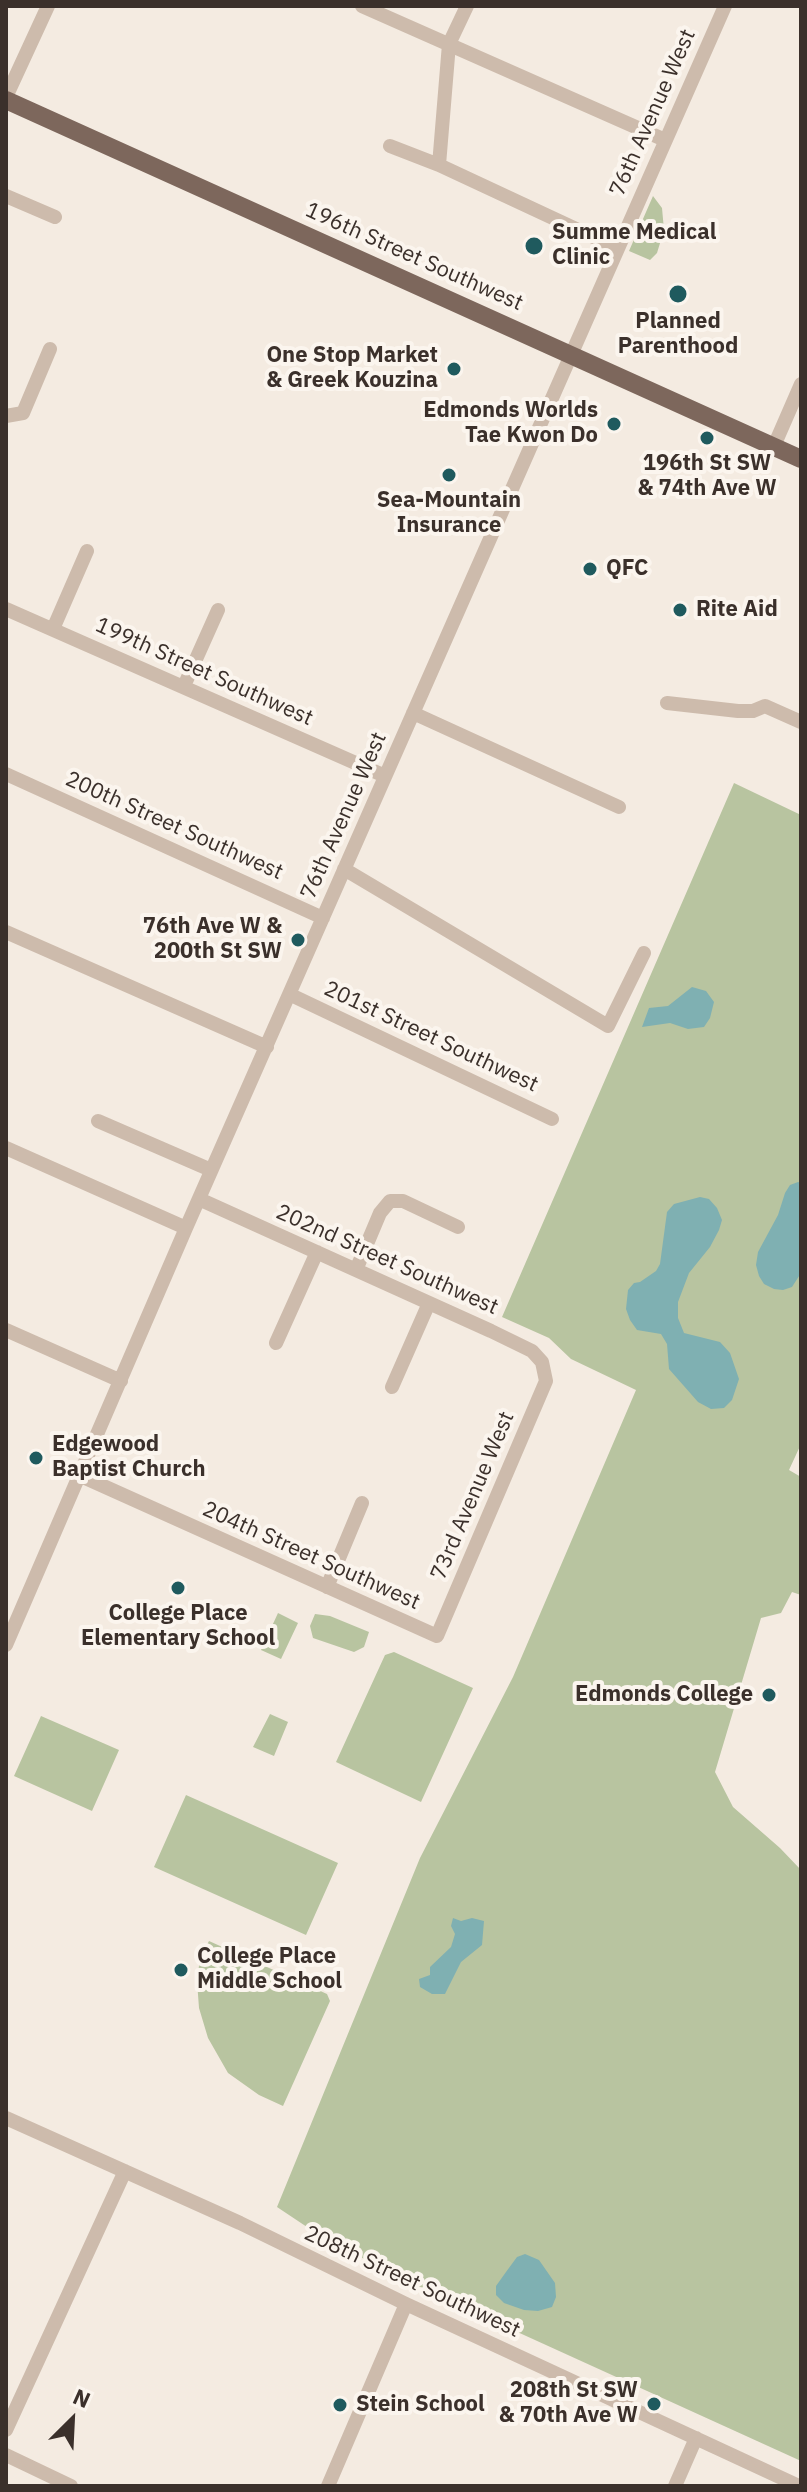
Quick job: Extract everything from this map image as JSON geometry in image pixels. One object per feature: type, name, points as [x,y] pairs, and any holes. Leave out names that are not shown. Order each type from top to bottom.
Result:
[{"type":"main road","name":"196th Street Southwest","points":[[6,98],[801,459]]},
{"type":"street","points":[[6,98],[48,6]]},
{"type":"street","points":[[362,6],[665,140]]},
{"type":"street","points":[[439,165],[449,44],[467,6]]},
{"type":"street","name":"76th Avenue West","points":[[6,1645],[211,1170],[291,995],[665,140],[718,9]]},
{"type":"street","points":[[390,146],[439,165],[617,248]]},
{"type":"street","points":[[6,196],[55,217]]},
{"type":"street","points":[[6,416],[23,413],[50,349]]},
{"type":"street","points":[[774,446],[801,384]]},
{"type":"street","points":[[53,629],[87,551]]},
{"type":"street","name":"199th Street Southwest","points":[[6,609],[385,776]]},
{"type":"street","points":[[184,686],[218,610]]},
{"type":"street","points":[[667,703],[738,711],[753,711],[765,706],[801,722]]},
{"type":"street","points":[[413,713],[619,807]]},
{"type":"street","name":"200th Street Southwest","points":[[6,774],[323,918]]},
{"type":"street","points":[[344,869],[608,1026],[644,953]]},
{"type":"street","points":[[6,932],[267,1047]]},
{"type":"street","name":"201st Street Southwest","points":[[291,995],[552,1119]]},
{"type":"street","points":[[98,1121],[211,1170]]},
{"type":"street","points":[[6,1148],[186,1228]]},
{"type":"street","name":"202nd Street Southwest","points":[[199,1199],[532,1351],[542,1362],[546,1373]]},
{"type":"street","points":[[356,1270],[380,1213],[390,1201],[403,1201],[458,1227]]},
{"type":"street","points":[[276,1343],[317,1252]]},
{"type":"street","points":[[392,1387],[429,1303]]},
{"type":"street","points":[[6,1330],[121,1381]]},
{"type":"street","name":"73rd Avenue West","points":[[437,1636],[546,1381],[546,1373]]},
{"type":"street","name":"204th Street Southwest","points":[[81,1476],[437,1636]]},
{"type":"street","points":[[327,1587],[362,1503]]},
{"type":"street","name":"208th Street Southwest","points":[[6,2118],[799,2486]]},
{"type":"street","points":[[6,2430],[125,2171]]},
{"type":"street","points":[[328,2486],[406,2304]]},
{"type":"street","points":[[675,2486],[696,2438]]},
{"type":"street","points":[[6,2455],[71,2486]]},
{"type":"green space","points":[[653,196],[662,208],[664,230],[657,253],[650,260],[629,251]]},
{"type":"green space","points":[[734,783],[801,815],[801,1444],[789,1470],[801,1477],[801,1595],[792,1592],[781,1613],[761,1618],[715,1772],[733,1807],[801,1870],[801,2461],[447,2300],[328,2241],[277,2207],[420,1858],[513,1677],[636,1390],[571,1359],[549,1338],[502,1317]]},
{"type":"green space","points":[[278,1613],[298,1623],[281,1659],[261,1650]]},
{"type":"green space","points":[[315,1614],[330,1616],[369,1632],[364,1647],[354,1652],[313,1638],[310,1626]]},
{"type":"green space","points":[[394,1652],[473,1688],[421,1802],[336,1762],[385,1655]]},
{"type":"green space","points":[[270,1714],[288,1722],[274,1756],[253,1747]]},
{"type":"green space","points":[[41,1716],[119,1750],[92,1811],[14,1776]]},
{"type":"green space","points":[[186,1795],[338,1863],[306,1935],[154,1867]]},
{"type":"green space","points":[[209,1941],[327,1994],[330,2001],[283,2106],[259,2095],[228,2073],[208,2038],[199,2008],[197,1981],[200,1958]]},
{"type":"water","points":[[692,987],[706,991],[714,1002],[704,1027],[688,1029],[670,1023],[642,1027],[649,1008],[668,1006]]},
{"type":"water","points":[[801,1183],[801,1273],[792,1287],[774,1289],[764,1284],[759,1276],[756,1265],[758,1252],[778,1215],[785,1193],[790,1185]]},
{"type":"water","points":[[700,1197],[709,1199],[722,1220],[710,1247],[689,1273],[678,1302],[678,1318],[684,1333],[720,1342],[730,1353],[739,1379],[732,1400],[724,1408],[711,1409],[698,1402],[669,1369],[667,1344],[661,1334],[637,1330],[626,1309],[628,1290],[634,1283],[656,1271],[660,1264],[667,1212],[674,1204]]},
{"type":"water","points":[[453,1918],[484,1921],[482,1945],[461,1962],[445,1994],[432,1994],[420,1987],[419,1979],[430,1975],[430,1967],[451,1947],[455,1934],[451,1926]]},
{"type":"water","points":[[525,2254],[539,2260],[555,2283],[556,2297],[552,2307],[538,2311],[524,2310],[504,2303],[496,2295],[496,2286],[517,2257]]},
{"type":"place","name":"Summe Medical Clinic","points":[[534,246]]},
{"type":"place","name":"Planned Parenthood","points":[[678,294]]},
{"type":"place","name":"One Stop Market & Greek Kouzina","points":[[454,369]]},
{"type":"place","name":"Edmonds Worlds Tae Kwon Do","points":[[614,424]]},
{"type":"place","name":"196th St SW & 74th Ave W","points":[[707,438]]},
{"type":"place","name":"Sea-Mountain Insurance","points":[[449,475]]},
{"type":"place","name":"QFC","points":[[590,569]]},
{"type":"place","name":"Rite Aid","points":[[680,610]]},
{"type":"place","name":"76th Ave W & 200th St SW","points":[[298,940]]},
{"type":"place","name":"Edgewood Baptist Church","points":[[36,1458]]},
{"type":"place","name":"College Place Elementary School","points":[[178,1588]]},
{"type":"place","name":"Edmonds College","points":[[769,1695]]},
{"type":"place","name":"College Place Middle School","points":[[181,1970]]},
{"type":"place","name":"208th St SW & 70th Ave W","points":[[654,2404]]},
{"type":"place","name":"Stein School","points":[[340,2405]]}]
